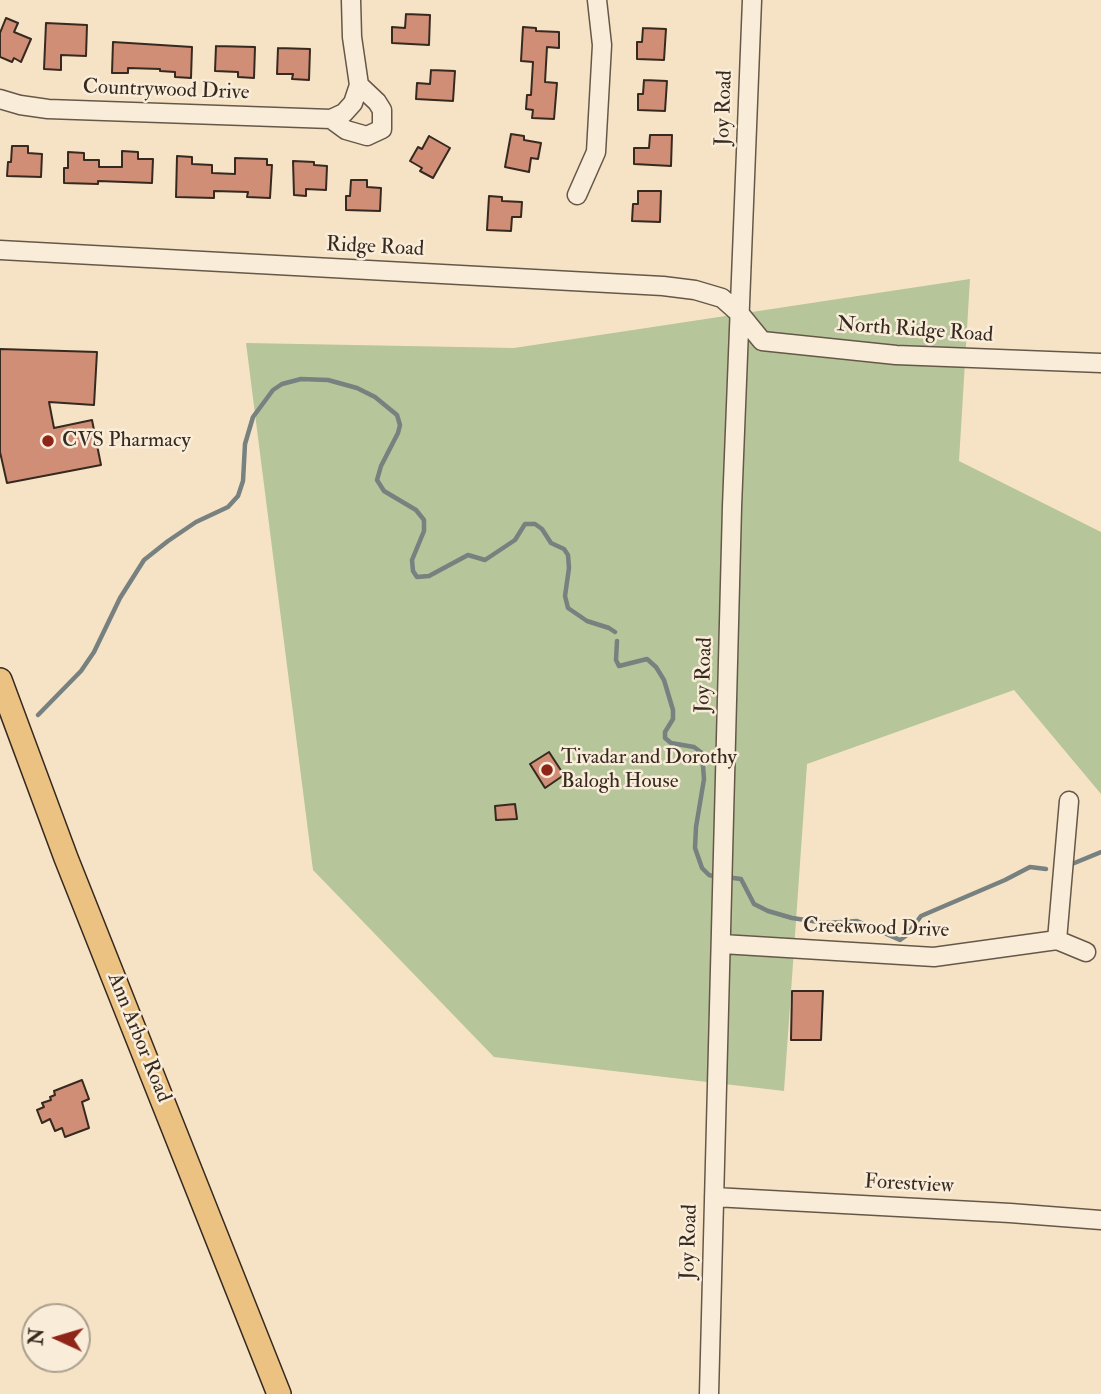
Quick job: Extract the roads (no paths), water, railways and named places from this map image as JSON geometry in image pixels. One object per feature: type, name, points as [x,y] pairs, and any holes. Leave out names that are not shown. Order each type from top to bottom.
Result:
[{"type":"main road","name":"Ann Arbor Road","points":[[0,680],[71,870],[279,1394]]},
{"type":"street","points":[[331,119],[344,113],[353,103],[359,85],[352,37],[351,0]]},
{"type":"street","name":"Joy Road","points":[[709,1394],[740,314],[752,0]]},
{"type":"street","points":[[577,195],[596,152],[601,45],[598,8]]},
{"type":"street","name":"Countrywood Drive","points":[[0,99],[48,109],[331,119],[346,130],[367,136],[382,130],[382,110],[359,85]]},
{"type":"street","name":"Ridge Road","points":[[0,250],[663,286],[695,290],[722,298],[740,314]]},
{"type":"street","name":"North Ridge Road","points":[[740,314],[762,341],[896,355],[1101,363]]},
{"type":"street","points":[[1069,802],[1057,940],[1086,952]]},
{"type":"street","name":"Creekwood Drive","points":[[722,944],[934,957],[1057,940]]},
{"type":"street","name":"Forestview","points":[[714,1197],[1101,1220]]},
{"type":"waterway","points":[[38,715],[81,671],[94,652],[120,598],[144,560],[196,522],[228,507],[238,496],[243,481],[245,444],[253,417],[273,390],[282,384],[301,379],[328,380],[357,388],[375,397],[397,415],[400,425],[398,433],[377,480],[384,491],[416,510],[424,520],[424,531],[412,560],[413,571],[417,577],[429,576],[468,555],[485,560],[515,540],[525,524],[535,524],[542,529],[551,543],[564,549],[568,555],[565,596],[568,608],[587,621],[615,632]]},
{"type":"waterway","points":[[617,641],[616,660],[619,666],[647,659],[664,680],[673,710],[673,719],[665,732],[665,738],[671,743],[694,747],[702,753],[704,779],[695,848],[702,868],[709,875],[717,877]]},
{"type":"waterway","points":[[1072,864],[1101,852]]},
{"type":"waterway","points":[[726,877],[741,879],[754,904],[768,911],[826,923],[857,921],[900,940],[921,916],[1030,867],[1046,869]]},
{"type":"place","name":"CVS Pharmacy","points":[[48,441]]},
{"type":"place","name":"Tivadar and Dorothy Balogh House","points":[[547,770]]}]
